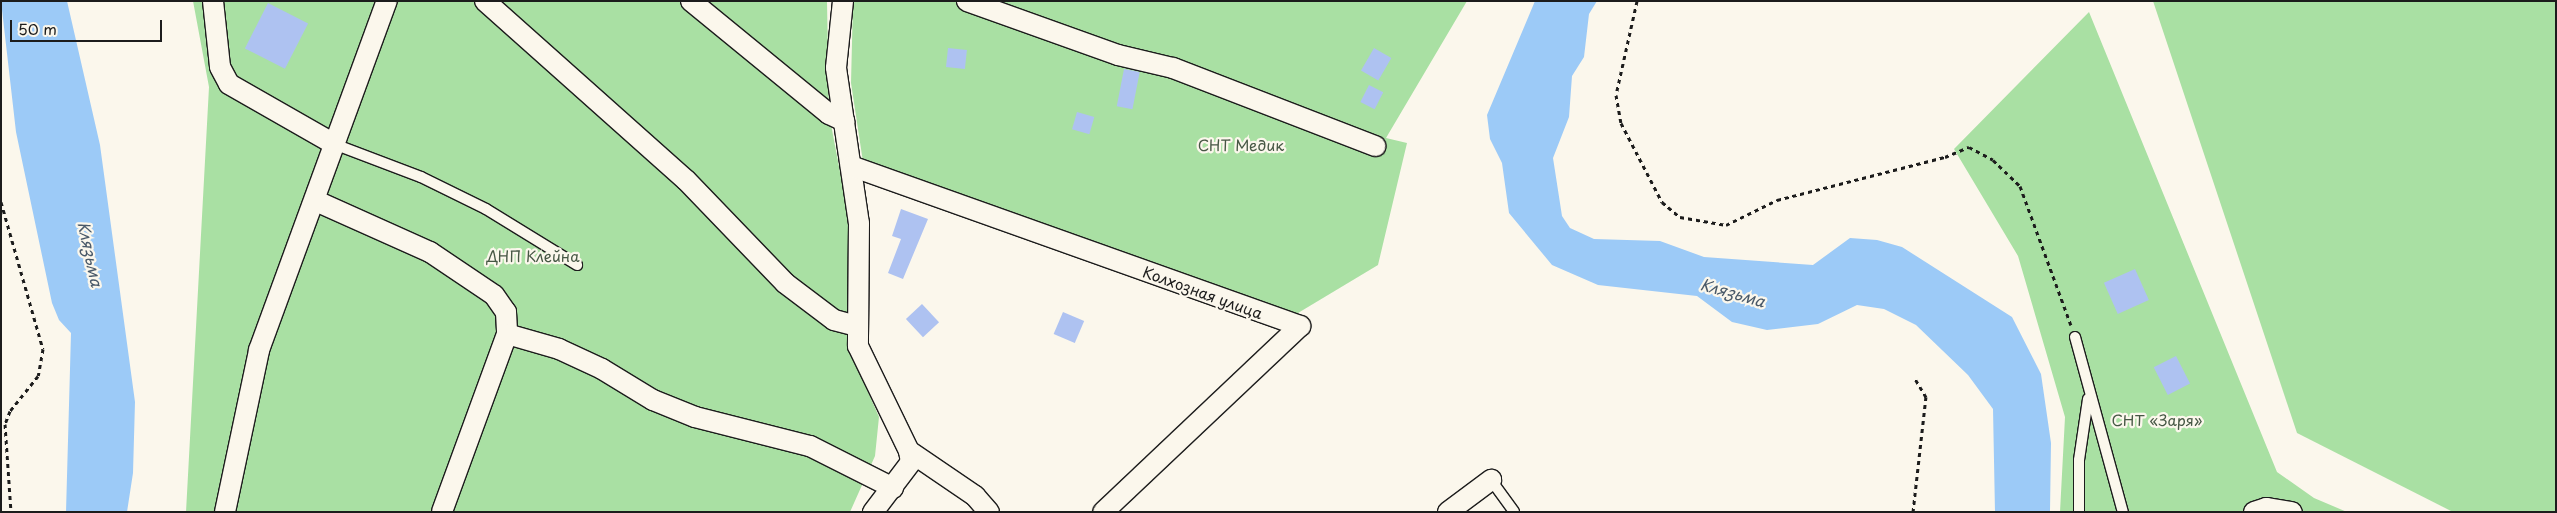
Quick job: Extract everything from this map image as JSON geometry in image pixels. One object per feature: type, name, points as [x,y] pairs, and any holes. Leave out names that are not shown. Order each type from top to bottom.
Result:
[{"type":"street","points":[[212,1],[220,67],[229,84],[334,144]]},
{"type":"street","points":[[225,512],[259,350],[281,283],[316,201],[334,144],[387,1]]},
{"type":"street","points":[[485,1],[686,180],[785,283],[834,320],[857,326]]},
{"type":"street","points":[[691,1],[822,108],[844,121]]},
{"type":"street","points":[[843,1],[836,68],[859,223],[858,346],[909,451],[911,462],[873,512]]},
{"type":"street","points":[[967,1],[1118,55],[1173,68],[1375,146]]},
{"type":"street","name":"Колхозная улица","points":[[850,166],[1300,326],[1103,512]]},
{"type":"street","points":[[316,201],[430,252],[494,295],[506,312],[507,334],[442,512]]},
{"type":"street","points":[[507,334],[560,349],[602,369],[653,400],[694,417],[810,446],[893,488]]},
{"type":"street","points":[[909,451],[975,496],[989,512]]},
{"type":"street","points":[[1448,512],[1491,480]]},
{"type":"street","points":[[2254,512],[2266,508],[2292,512]]},
{"type":"lane","points":[[334,144],[421,177],[486,209],[576,265]]},
{"type":"lane","points":[[2075,337],[2088,397],[2123,512]]},
{"type":"lane","points":[[2079,512],[2079,460],[2088,397]]},
{"type":"lane","points":[[1491,480],[1514,512]]},
{"type":"path","points":[[1637,1],[1616,95],[1621,123],[1662,202],[1680,217],[1726,225],[1778,200],[1918,165],[1969,146],[1993,160],[2020,186],[2075,337]]},
{"type":"path","points":[[1,202],[39,322],[43,349],[38,376],[10,412],[5,424],[11,512]]},
{"type":"path","points":[[1913,512],[1926,398],[1914,377]]},
{"type":"green space","name":"ДНП Клейна","points":[[193,1],[827,1],[829,114],[848,214],[848,346],[879,417],[875,456],[850,512],[186,512],[209,87]]},
{"type":"green space","name":"СНТ Медик","points":[[853,1],[1467,1],[1386,138],[1407,143],[1378,265],[1293,316],[863,162],[851,83]]},
{"type":"green space","points":[[2153,1],[2556,1],[2556,512],[2453,512],[2297,433]]},
{"type":"green space","name":"СНТ «Заря»","points":[[2089,12],[2277,472],[2314,498],[2347,512],[2060,512],[2065,417],[2018,256],[1954,149]]},
{"type":"water","name":"Клязьма","points":[[1,1],[67,1],[100,145],[135,402],[133,473],[127,512],[66,512],[71,333],[59,320],[52,303],[16,132]]},
{"type":"water","name":"Клязьма","points":[[1535,1],[1597,1],[1589,14],[1584,57],[1572,76],[1569,117],[1553,158],[1562,216],[1570,228],[1594,239],[1660,241],[1704,257],[1813,265],[1850,238],[1877,240],[1902,247],[2012,317],[2041,374],[2051,443],[2050,512],[1995,512],[1993,409],[1968,375],[1916,325],[1884,309],[1857,305],[1818,324],[1767,330],[1732,322],[1697,296],[1598,285],[1552,265],[1509,213],[1502,163],[1490,139],[1487,115]]},
{"type":"building","points":[[268,3],[308,23],[285,69],[245,48]]},
{"type":"building","points":[[948,48],[967,50],[965,69],[946,67]]},
{"type":"building","points":[[1374,48],[1391,58],[1378,81],[1361,71]]},
{"type":"building","points":[[1124,69],[1140,72],[1132,109],[1117,106]]},
{"type":"building","points":[[1369,85],[1383,92],[1375,109],[1360,102]]},
{"type":"building","points":[[1077,112],[1094,117],[1089,134],[1072,129]]},
{"type":"building","points":[[901,209],[928,219],[903,279],[888,273],[901,239],[892,236]]},
{"type":"building","points":[[2135,269],[2149,300],[2118,314],[2104,283]]},
{"type":"building","points":[[922,304],[939,322],[923,337],[906,319]]},
{"type":"building","points":[[1063,312],[1084,321],[1075,343],[1054,334]]},
{"type":"building","points":[[2176,356],[2190,384],[2168,395],[2154,367]]}]
